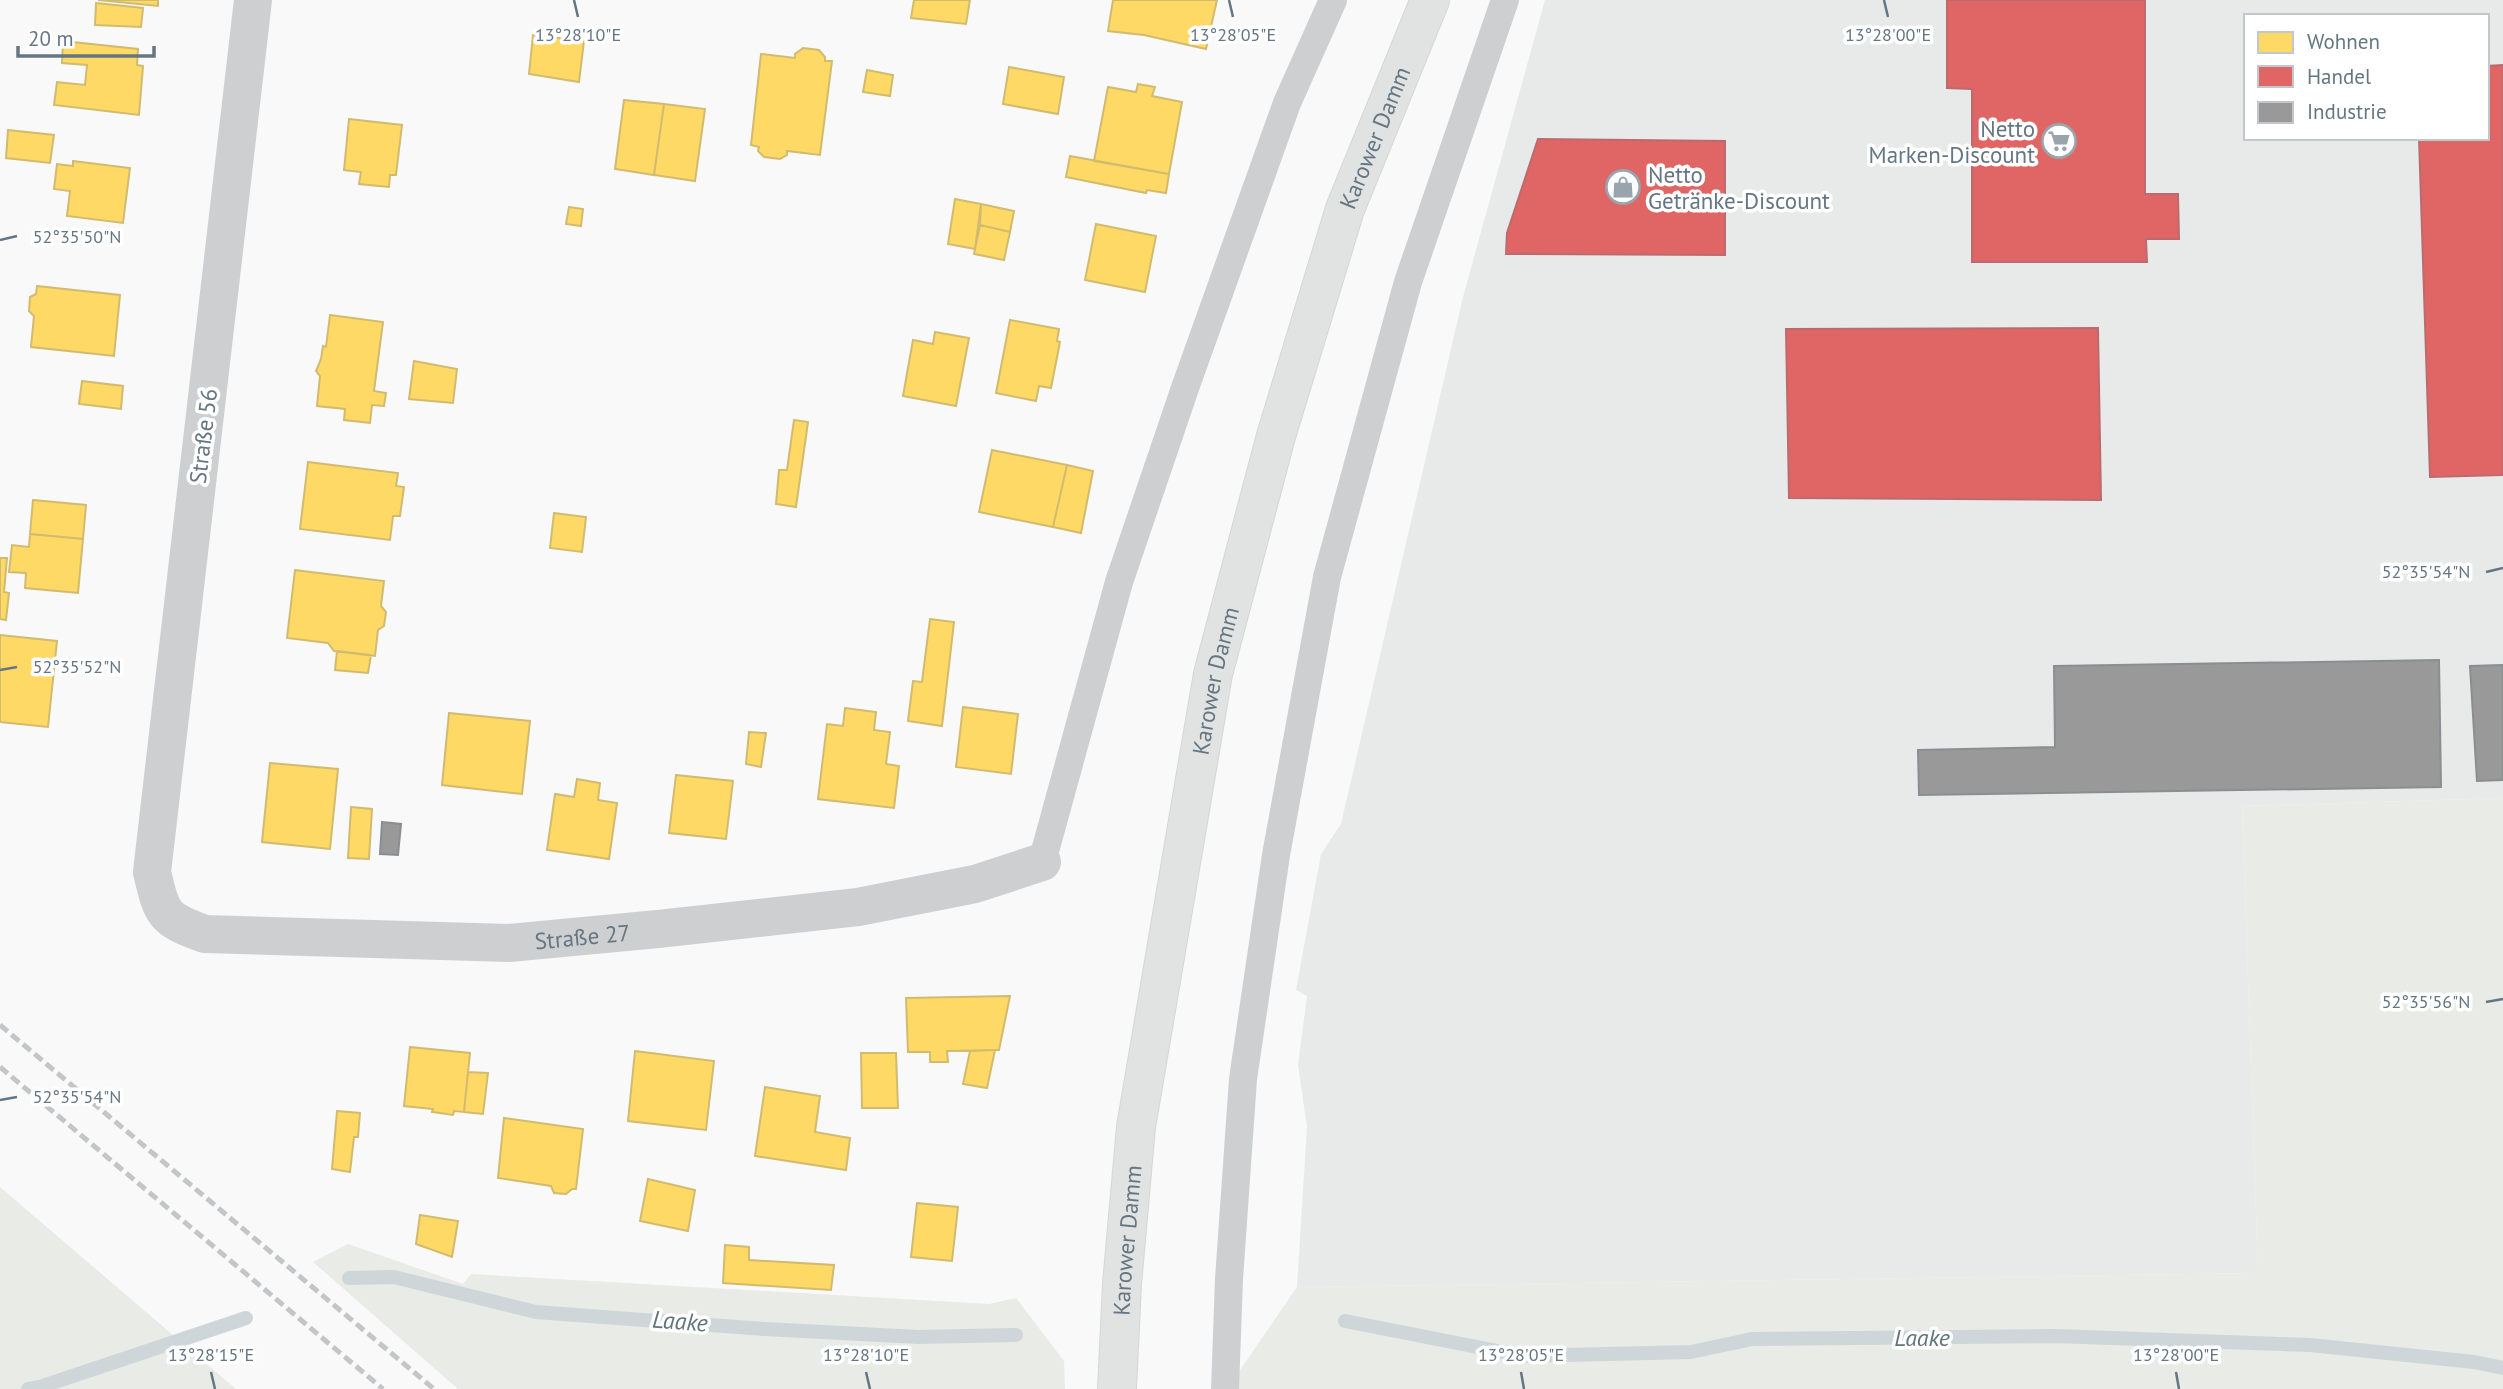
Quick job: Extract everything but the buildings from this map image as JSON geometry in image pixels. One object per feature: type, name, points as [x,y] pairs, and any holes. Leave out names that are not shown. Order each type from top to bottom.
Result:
[{"type":"main road","name":"Karower Damm","points":[[1117,1383],[1122,1284],[1136,1127],[1213,674],[1276,436],[1345,209],[1430,0]]},
{"type":"street","name":"Straße 56","points":[[152,872],[253,0]]},
{"type":"street","name":"Straße 27","points":[[152,872],[160,908],[175,924],[205,934],[509,943],[858,907],[975,884],[1042,862]]},
{"type":"lane","points":[[1042,862],[1119,582],[1287,103],[1333,0]]},
{"type":"lane","points":[[1225,1378],[1243,1079],[1276,855],[1327,577],[1408,282],[1505,0]]},
{"type":"shaded area","points":[[1545,0],[2503,0],[2503,798],[2242,806],[2258,1273],[1297,1287],[1307,1127],[1298,1065],[1307,996],[1296,990],[1321,854],[1341,824],[1463,297]]},
{"type":"shaded area","points":[[2503,798],[2503,1389],[1227,1389],[1297,1287],[2258,1273],[2242,806]]},
{"type":"shaded area","points":[[0,1187],[236,1389],[0,1389]]},
{"type":"shaded area","points":[[348,1244],[463,1284],[471,1274],[989,1304],[1016,1298],[1064,1361],[1065,1389],[458,1389],[313,1262]]},
{"type":"waterway","name":"Laake","points":[[349,1278],[394,1277],[536,1312],[918,1337],[1016,1335]]},
{"type":"waterway","name":"Laake","points":[[28,1389],[246,1318]]},
{"type":"waterway","name":"Laake","points":[[1345,1321],[1523,1356],[1691,1352],[1752,1339],[2055,1336],[2310,1345],[2474,1362],[2503,1368]]},
{"type":"railway","points":[[0,1025],[434,1389]]},
{"type":"railway","points":[[0,1067],[383,1389]]},
{"type":"place","name":"Netto Marken-Discount","points":[[2059,141]]},
{"type":"place","name":"Netto Getränke-Discount","points":[[1623,187]]}]
